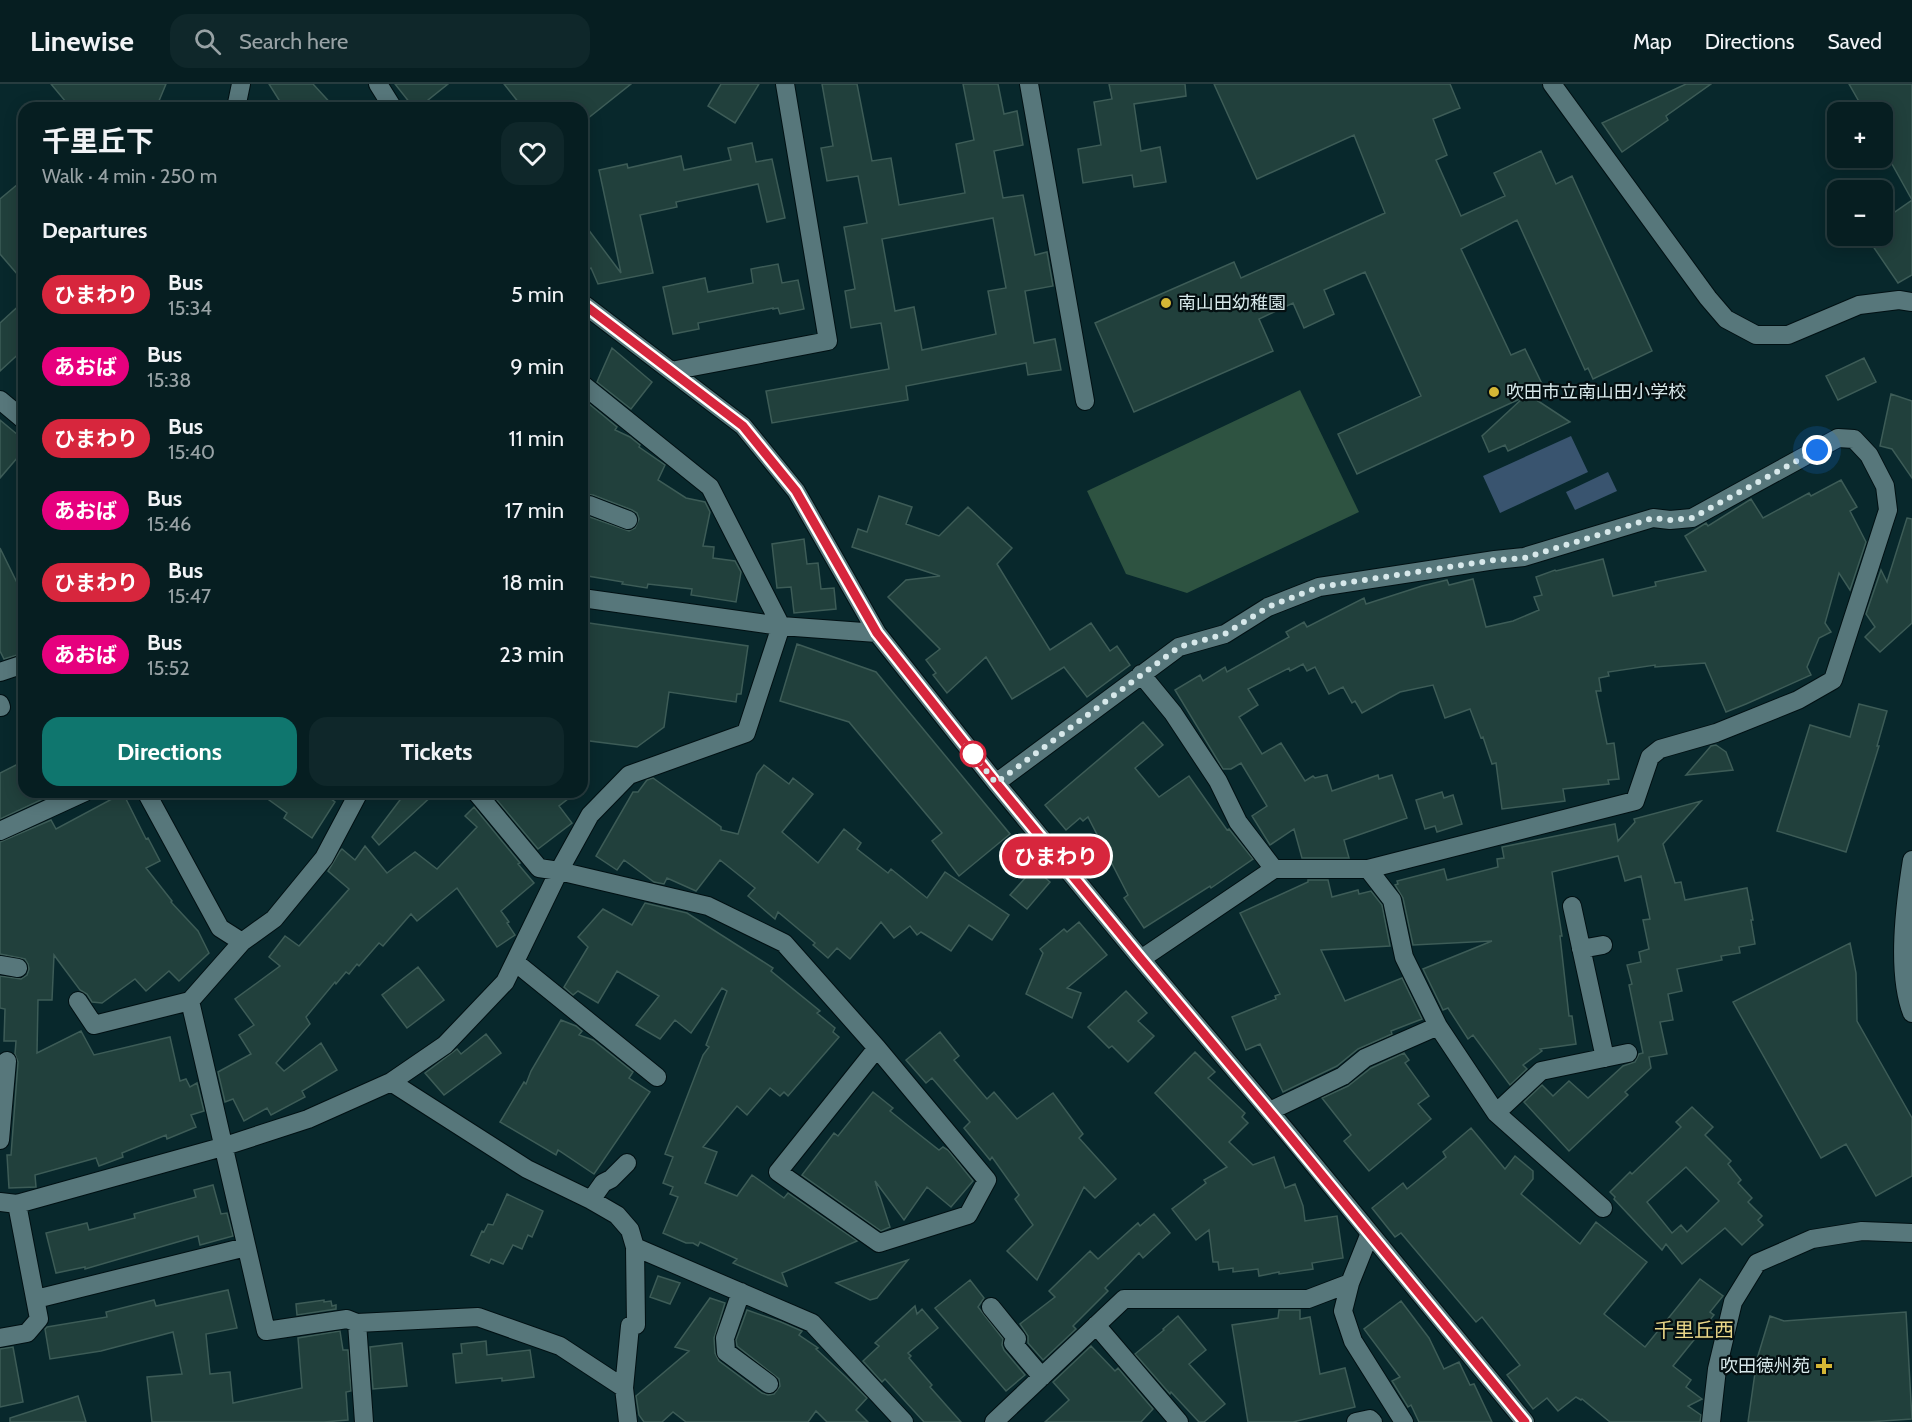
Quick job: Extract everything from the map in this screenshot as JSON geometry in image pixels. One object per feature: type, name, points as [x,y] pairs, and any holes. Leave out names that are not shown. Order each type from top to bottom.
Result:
[{"type":"street","points":[[237,102],[241,84]]},
{"type":"street","points":[[378,84],[389,102]]},
{"type":"street","points":[[671,371],[828,340],[785,84]]},
{"type":"street","points":[[1029,84],[1085,401]]},
{"type":"street","points":[[1552,84],[1708,298],[1726,319],[1756,335],[1788,335],[1859,305],[1899,300],[1912,302]]},
{"type":"street","points":[[588,308],[743,426],[796,491],[877,633],[996,783],[1270,1111],[1525,1422]]},
{"type":"street","points":[[0,1338],[27,1333],[39,1319],[36,1299],[9,1203],[222,1147],[308,1119],[391,1082],[445,1045],[505,982],[559,871],[590,815],[629,775],[746,733],[781,626],[710,487],[588,389]]},
{"type":"street","points":[[2,404],[18,416]]},
{"type":"street","points":[[996,783],[1179,647],[1225,634],[1268,607],[1319,587],[1495,560],[1524,558],[1653,518],[1670,520],[1692,518],[1838,438],[1854,439],[1869,455],[1885,486],[1888,510],[1833,680],[1798,700],[1716,733],[1660,749],[1650,756],[1635,801],[1368,870],[1274,869],[1141,959]]},
{"type":"street","points":[[588,505],[628,520]]},
{"type":"street","points":[[588,599],[781,626],[877,633]]},
{"type":"street","points":[[0,672],[18,666]]},
{"type":"street","points":[[1141,674],[1173,713],[1218,781],[1238,822],[1274,869]]},
{"type":"street","points":[[149,798],[219,928],[242,942]]},
{"type":"street","points":[[78,1001],[94,1024],[190,1001],[242,942],[274,919],[324,858],[356,798]]},
{"type":"street","points":[[481,798],[539,868],[708,906],[784,943],[877,1048],[987,1180],[968,1215],[879,1243],[778,1172],[877,1048]]},
{"type":"street","points":[[0,831],[53,799]]},
{"type":"street","points":[[1912,861],[1906,897],[1903,971],[1912,1013]]},
{"type":"street","points":[[1368,870],[1392,900],[1404,957],[1438,1026],[1496,1113],[1603,1208]]},
{"type":"street","points":[[1572,906],[1605,1058]]},
{"type":"street","points":[[1581,949],[1603,945]]},
{"type":"street","points":[[514,962],[657,1077]]},
{"type":"street","points":[[190,1001],[266,1331],[347,1319],[357,1323],[478,1317],[560,1346],[624,1388]]},
{"type":"street","points":[[1270,1111],[1343,1076],[1365,1058],[1438,1026]]},
{"type":"street","points":[[1496,1113],[1541,1071],[1628,1053]]},
{"type":"street","points":[[0,1140],[7,1061]]},
{"type":"street","points":[[391,1082],[527,1169],[617,1215],[630,1230],[635,1246],[636,1325],[630,1326],[624,1388],[628,1422]]},
{"type":"street","points":[[591,1200],[603,1183],[627,1163]]},
{"type":"street","points":[[1712,1422],[1717,1369],[1733,1302],[1757,1263],[1812,1239],[1862,1231],[1912,1233]]},
{"type":"street","points":[[1370,1233],[1350,1283],[1343,1311],[1353,1341],[1404,1422]]},
{"type":"street","points":[[635,1246],[812,1323],[904,1422]]},
{"type":"street","points":[[36,1299],[246,1247]]},
{"type":"street","points":[[994,1422],[1124,1299],[1308,1299],[1350,1283]]},
{"type":"street","points":[[741,1292],[725,1338],[726,1352],[769,1384]]},
{"type":"street","points":[[990,1307],[1017,1339],[1013,1343],[1042,1377]]},
{"type":"street","points":[[357,1323],[364,1422]]},
{"type":"street","points":[[1096,1325],[1179,1422]]},
{"type":"street","points":[[1356,1422],[1370,1419],[1373,1422]]},
{"type":"green space","points":[[1300,390],[1359,512],[1187,593],[1126,574],[1087,491]]},
{"type":"water","points":[[1571,436],[1588,472],[1500,513],[1483,476]]},
{"type":"water","points":[[1608,472],[1617,491],[1575,510],[1566,492]]},
{"type":"building","points":[[51,84],[166,84],[158,102],[66,102]]},
{"type":"building","points":[[269,84],[313,84],[330,102],[280,102]]},
{"type":"building","points":[[395,84],[448,84],[426,102],[409,102]]},
{"type":"building","points":[[504,84],[631,84],[588,118],[588,102],[518,102]]},
{"type":"building","points":[[721,84],[759,84],[735,123],[708,106]]},
{"type":"building","points":[[822,84],[857,84],[872,161],[891,158],[899,205],[965,193],[956,144],[974,140],[963,84],[998,84],[1004,114],[1017,111],[1023,145],[994,151],[1003,198],[1023,195],[1035,255],[1047,252],[1053,286],[1025,291],[1034,343],[1055,339],[1061,370],[1028,375],[1026,363],[906,386],[908,400],[772,423],[766,391],[889,369],[881,323],[851,328],[845,291],[855,289],[844,227],[867,223],[858,176],[827,181],[821,148],[833,146]],"holes":[[[993,218],[1006,288],[988,291],[996,334],[922,350],[914,307],[895,311],[882,239]]]},
{"type":"building","points":[[1109,84],[1185,84],[1186,96],[1134,104],[1141,151],[1160,147],[1166,182],[1134,187],[1132,175],[1083,183],[1078,149],[1101,145],[1094,102],[1112,99]]},
{"type":"building","points":[[1214,84],[1450,84],[1460,108],[1433,119],[1447,155],[1436,160],[1461,216],[1505,196],[1494,173],[1541,151],[1556,184],[1572,176],[1652,351],[1593,379],[1588,368],[1585,370],[1517,220],[1461,249],[1511,355],[1525,349],[1544,388],[1529,395],[1570,422],[1508,451],[1505,445],[1489,452],[1482,436],[1524,397],[1357,474],[1338,434],[1421,396],[1365,272],[1324,290],[1334,314],[1304,328],[1293,303],[1259,319],[1273,351],[1134,412],[1095,323],[1234,262],[1241,278],[1385,213],[1354,135],[1257,179]]},
{"type":"building","points":[[1686,84],[1711,84],[1666,116],[1668,120],[1622,152],[1602,123]]},
{"type":"building","points":[[1849,84],[1912,84],[1912,200],[1893,166],[1893,102],[1859,102]]},
{"type":"building","points":[[752,143],[756,162],[772,159],[785,218],[767,222],[758,184],[676,202],[677,207],[640,215],[653,273],[598,284],[591,268],[588,270],[588,229],[621,273],[599,170],[627,164],[628,168],[681,156],[684,170],[731,160],[728,148]]},
{"type":"building","points":[[18,184],[18,275],[0,254],[0,199]]},
{"type":"building","points":[[1912,200],[1912,275],[1898,283],[1873,246],[1893,246],[1893,213]]},
{"type":"building","points":[[778,264],[782,283],[798,280],[804,309],[780,314],[778,308],[773,308],[698,323],[699,329],[673,334],[663,287],[705,278],[708,292],[753,283],[751,269]]},
{"type":"building","points":[[18,306],[18,354],[0,371],[0,323]]},
{"type":"building","points":[[612,348],[652,382],[631,409],[597,382]]},
{"type":"building","points":[[1864,358],[1876,382],[1838,400],[1826,376]]},
{"type":"building","points":[[1891,394],[1912,401],[1912,478],[1892,449],[1880,446]]},
{"type":"building","points":[[588,403],[617,427],[615,430],[630,437],[640,445],[639,447],[665,465],[658,480],[686,498],[705,502],[710,512],[703,546],[714,547],[713,558],[735,561],[741,572],[736,602],[691,595],[692,589],[648,584],[647,588],[588,576],[588,516],[629,531],[635,528],[639,519],[637,513],[632,510],[588,495]]},
{"type":"building","points":[[0,420],[18,435],[18,457],[0,478]]},
{"type":"building","points":[[1841,480],[1857,507],[1850,511],[1866,542],[1850,590],[1839,573],[1825,623],[1831,632],[1819,638],[1807,667],[1811,675],[1726,712],[1705,663],[1655,667],[1655,665],[1608,672],[1609,676],[1599,678],[1601,691],[1596,691],[1607,744],[1614,743],[1619,779],[1608,780],[1609,784],[1563,789],[1565,801],[1502,809],[1496,763],[1492,764],[1470,709],[1445,718],[1433,685],[1400,692],[1362,713],[1355,701],[1352,703],[1343,687],[1329,694],[1315,667],[1307,671],[1303,664],[1290,671],[1289,668],[1248,689],[1258,705],[1239,717],[1262,754],[1281,743],[1305,781],[1313,776],[1315,778],[1327,775],[1332,791],[1378,775],[1379,779],[1392,775],[1407,818],[1344,840],[1349,858],[1302,858],[1294,829],[1270,845],[1252,816],[1267,806],[1241,763],[1231,769],[1223,769],[1175,690],[1200,675],[1203,681],[1225,667],[1227,672],[1289,637],[1286,632],[1304,622],[1307,627],[1364,598],[1366,604],[1447,580],[1449,585],[1473,579],[1486,627],[1513,621],[1539,610],[1534,597],[1542,595],[1536,577],[1555,570],[1603,559],[1613,596],[1656,586],[1655,582],[1706,571],[1685,536],[1706,523],[1708,526],[1751,499],[1763,518],[1809,493],[1811,496]]},
{"type":"building","points":[[879,496],[912,507],[906,524],[939,536],[968,507],[1012,548],[997,564],[1050,650],[1091,623],[1110,651],[1117,646],[1130,665],[1087,697],[1064,667],[1012,699],[986,657],[947,693],[933,675],[936,673],[926,660],[940,649],[888,597],[906,580],[940,576],[852,547],[858,529],[867,532]]},
{"type":"building","points":[[1907,518],[1912,519],[1912,623],[1880,652],[1865,637],[1875,627],[1866,614],[1881,570],[1887,582]]},
{"type":"building","points":[[804,539],[807,564],[818,563],[821,589],[834,588],[836,609],[794,613],[791,587],[777,588],[772,544]]},
{"type":"building","points":[[0,548],[18,585],[18,655],[4,659],[0,651]]},
{"type":"building","points":[[588,623],[748,646],[741,694],[737,694],[736,702],[669,692],[664,727],[637,747],[588,741]]},
{"type":"building","points":[[797,644],[876,672],[1010,834],[959,876],[932,841],[942,833],[849,722],[780,701]]},
{"type":"building","points":[[1859,704],[1887,711],[1877,746],[1879,746],[1846,852],[1777,831],[1810,725],[1850,737]]},
{"type":"building","points":[[1143,722],[1163,745],[1135,768],[1159,797],[1189,776],[1227,830],[1229,829],[1253,859],[1211,888],[1210,886],[1144,928],[1124,898],[1128,895],[1088,817],[1083,821],[1080,818],[1066,830],[1045,805]]},
{"type":"building","points":[[1716,745],[1726,752],[1733,770],[1686,775],[1711,746]]},
{"type":"building","points":[[18,764],[18,798],[40,798],[41,800],[0,819],[0,773]]},
{"type":"building","points":[[764,765],[789,784],[793,778],[813,794],[782,832],[818,863],[844,829],[861,843],[857,849],[888,873],[891,869],[927,898],[945,872],[1009,915],[992,940],[969,925],[951,951],[921,932],[917,935],[910,926],[894,938],[881,922],[850,959],[837,948],[828,958],[813,945],[815,943],[778,912],[775,919],[748,896],[755,888],[720,860],[696,891],[667,878],[664,884],[654,882],[624,860],[617,870],[596,856],[633,792],[638,792],[647,780],[653,778],[721,827],[721,830],[738,834],[757,774]]},
{"type":"building","points":[[1442,792],[1444,798],[1453,795],[1462,824],[1437,832],[1435,826],[1425,829],[1416,800]]},
{"type":"building","points":[[114,798],[126,798],[160,861],[146,868],[171,902],[198,931],[209,953],[179,981],[169,971],[146,991],[135,979],[102,1003],[92,1002],[87,994],[80,990],[54,955],[52,1000],[38,1000],[37,1053],[81,1031],[94,1055],[170,1037],[180,1081],[186,1079],[190,1087],[197,1083],[204,1111],[191,1115],[196,1127],[167,1139],[166,1135],[122,1153],[123,1157],[99,1166],[96,1158],[35,1175],[36,1187],[9,1188],[7,1155],[11,1155],[18,1062],[15,1054],[16,1041],[4,1041],[5,1009],[0,1008],[0,976],[21,979],[27,975],[29,969],[25,959],[0,954],[0,842],[51,820],[56,829]]},
{"type":"building","points":[[266,798],[330,798],[335,802],[312,838],[284,818],[287,813]]},
{"type":"building","points":[[401,798],[430,798],[379,845],[372,837]]},
{"type":"building","points":[[495,798],[569,798],[559,806],[572,823],[538,849]]},
{"type":"building","points":[[1701,801],[1663,844],[1675,883],[1681,882],[1685,900],[1747,888],[1755,944],[1739,947],[1740,953],[1721,956],[1722,960],[1677,969],[1682,991],[1668,994],[1673,1020],[1660,1022],[1667,1054],[1649,1057],[1651,1068],[1625,1092],[1628,1095],[1569,1151],[1524,1102],[1542,1085],[1553,1096],[1569,1081],[1588,1098],[1623,1066],[1635,1062],[1639,1054],[1643,1053],[1627,965],[1641,962],[1639,952],[1649,949],[1643,920],[1650,919],[1641,876],[1625,881],[1618,856],[1552,872],[1562,936],[1560,936],[1569,1016],[1572,1016],[1576,1044],[1540,1049],[1542,1051],[1523,1065],[1527,1069],[1510,1085],[1473,1035],[1468,1039],[1448,1008],[1443,1010],[1423,969],[1492,941],[1413,945],[1403,898],[1395,885],[1398,884],[1397,881],[1444,869],[1447,880],[1498,867],[1497,859],[1504,858],[1502,847],[1615,824],[1618,841],[1635,822],[1634,819]]},
{"type":"building","points":[[474,807],[534,883],[501,911],[515,935],[497,947],[457,888],[417,921],[411,914],[383,946],[379,943],[359,966],[357,964],[349,974],[346,972],[336,984],[335,982],[306,1017],[310,1024],[276,1063],[284,1071],[321,1043],[337,1070],[302,1091],[305,1097],[271,1115],[267,1108],[244,1121],[233,1099],[225,1102],[218,1072],[251,1054],[239,1035],[254,1025],[235,999],[280,966],[269,957],[285,936],[299,946],[349,889],[328,871],[340,851],[342,849],[355,860],[365,846],[387,873],[415,852],[437,869],[477,827],[465,816]]},
{"type":"building","points":[[1034,868],[1050,882],[1027,909],[1010,895]]},
{"type":"building","points":[[1308,880],[1328,880],[1332,897],[1358,890],[1359,894],[1371,891],[1382,905],[1390,946],[1321,950],[1345,1001],[1402,978],[1422,1019],[1391,1031],[1392,1034],[1358,1049],[1337,1066],[1283,1092],[1260,1044],[1246,1050],[1232,1017],[1276,999],[1275,996],[1280,994],[1240,913]]},
{"type":"building","points":[[645,903],[687,913],[773,968],[771,971],[820,1011],[817,1013],[835,1028],[833,1032],[839,1037],[788,1096],[784,1092],[780,1096],[770,1088],[747,1115],[737,1106],[703,1147],[717,1152],[705,1183],[737,1196],[752,1175],[784,1198],[788,1193],[857,1241],[782,1273],[787,1286],[733,1263],[737,1259],[700,1242],[698,1246],[663,1233],[678,1197],[670,1194],[673,1187],[663,1183],[673,1157],[665,1154],[703,1055],[709,1047],[706,1045],[727,991],[722,988],[691,1033],[675,1020],[660,1039],[636,1025],[659,996],[617,971],[598,1003],[578,991],[573,995],[564,987],[588,947],[578,937],[603,909],[632,925]]},
{"type":"building","points":[[1079,922],[1107,955],[1067,988],[1081,993],[1072,1018],[1026,994],[1043,953],[1040,949],[1064,929],[1067,932]]},
{"type":"building","points":[[1850,943],[1856,973],[1857,1021],[1912,1118],[1912,1176],[1876,1196],[1846,1144],[1821,1158],[1733,1002]]},
{"type":"building","points":[[418,967],[444,1000],[407,1028],[382,995]]},
{"type":"building","points":[[1126,991],[1147,1013],[1138,1021],[1154,1036],[1128,1062],[1112,1046],[1109,1048],[1088,1027]]},
{"type":"building","points":[[561,1020],[576,1026],[582,1031],[579,1035],[593,1040],[633,1072],[629,1078],[650,1092],[594,1174],[558,1150],[556,1155],[500,1122],[524,1082],[526,1084],[531,1071]]},
{"type":"building","points":[[940,1032],[959,1056],[954,1060],[987,1099],[994,1092],[1017,1119],[1053,1093],[1083,1134],[1079,1138],[1116,1179],[1095,1198],[1084,1187],[1037,1280],[1007,1251],[1033,1225],[1015,1199],[1019,1195],[992,1157],[990,1160],[964,1128],[970,1122],[932,1078],[926,1083],[906,1060]]},
{"type":"building","points":[[486,1034],[501,1053],[444,1095],[425,1073],[457,1049],[461,1054]]},
{"type":"building","points":[[1195,1052],[1215,1072],[1208,1078],[1245,1113],[1242,1117],[1248,1123],[1229,1142],[1253,1165],[1274,1157],[1285,1188],[1295,1184],[1303,1206],[1305,1221],[1337,1216],[1343,1258],[1312,1263],[1313,1269],[1259,1276],[1258,1269],[1233,1272],[1233,1268],[1219,1270],[1218,1262],[1213,1262],[1209,1230],[1196,1240],[1172,1209],[1206,1183],[1204,1180],[1227,1167],[1155,1093]]},
{"type":"building","points":[[1404,1053],[1409,1060],[1405,1063],[1429,1096],[1418,1104],[1431,1119],[1369,1171],[1344,1141],[1351,1135],[1322,1098],[1348,1086],[1371,1068]]},
{"type":"building","points":[[873,1092],[893,1108],[890,1111],[939,1150],[943,1147],[948,1150],[973,1181],[951,1207],[927,1187],[904,1220],[875,1181],[890,1227],[881,1231],[802,1175],[834,1133],[838,1136]]},
{"type":"building","points":[[1692,1107],[1713,1127],[1705,1135],[1731,1161],[1728,1164],[1741,1180],[1738,1183],[1752,1198],[1748,1202],[1762,1216],[1758,1220],[1763,1225],[1742,1245],[1725,1228],[1682,1264],[1666,1244],[1662,1250],[1610,1192],[1681,1127],[1676,1122]],"holes":[[[1686,1167],[1719,1201],[1687,1232],[1681,1225],[1672,1233],[1647,1202]]]},
{"type":"building","points":[[1471,1128],[1505,1169],[1515,1156],[1533,1171],[1533,1179],[1521,1194],[1580,1244],[1596,1222],[1647,1262],[1604,1314],[1645,1347],[1700,1279],[1723,1296],[1710,1312],[1714,1315],[1673,1366],[1691,1380],[1686,1387],[1702,1399],[1688,1406],[1701,1415],[1700,1422],[1610,1422],[1582,1399],[1576,1397],[1558,1411],[1547,1398],[1533,1409],[1507,1375],[1520,1365],[1482,1317],[1476,1322],[1401,1233],[1395,1237],[1372,1208],[1403,1183],[1407,1189],[1446,1157],[1443,1152]]},
{"type":"building","points":[[213,1185],[221,1214],[227,1213],[233,1236],[200,1245],[198,1236],[85,1269],[85,1267],[56,1273],[46,1233],[87,1223],[89,1230],[135,1218],[134,1214],[196,1197],[194,1190]]},
{"type":"building","points":[[507,1194],[543,1211],[532,1237],[528,1235],[522,1249],[513,1245],[503,1264],[491,1259],[489,1263],[471,1255],[482,1231],[484,1232],[488,1224],[493,1225]]},
{"type":"building","points":[[1154,1214],[1170,1233],[1143,1258],[1139,1253],[1105,1288],[1108,1291],[1073,1326],[1076,1329],[1043,1360],[1028,1343],[1028,1336],[1020,1324],[1055,1297],[1049,1291],[1090,1251],[1098,1259],[1138,1223],[1140,1226]]},
{"type":"building","points":[[908,1260],[877,1298],[870,1300],[836,1283]]},
{"type":"building","points":[[658,1276],[680,1283],[670,1304],[650,1297]]},
{"type":"building","points":[[970,1280],[984,1298],[978,1307],[1003,1339],[1004,1350],[1025,1375],[1006,1391],[935,1308]]},
{"type":"building","points":[[228,1290],[237,1328],[206,1334],[210,1374],[230,1372],[233,1403],[302,1388],[298,1338],[340,1331],[343,1350],[348,1350],[351,1391],[346,1392],[348,1420],[152,1422],[147,1377],[182,1374],[173,1332],[101,1351],[50,1359],[45,1329],[47,1327],[107,1317],[106,1312],[154,1300],[156,1306]]},
{"type":"building","points":[[710,1298],[725,1303],[714,1338],[715,1353],[719,1361],[762,1393],[774,1394],[780,1386],[779,1379],[737,1346],[736,1340],[747,1310],[781,1322],[802,1331],[799,1335],[818,1348],[816,1349],[867,1398],[856,1410],[868,1422],[827,1422],[816,1411],[808,1422],[686,1422],[673,1412],[662,1422],[644,1422],[639,1415],[636,1396],[689,1351],[675,1347]]},
{"type":"building","points":[[324,1300],[324,1302],[331,1301],[332,1306],[336,1305],[336,1309],[297,1315],[296,1304]]},
{"type":"building","points":[[1401,1301],[1429,1338],[1444,1369],[1459,1362],[1470,1385],[1474,1384],[1492,1422],[1419,1422],[1411,1405],[1408,1407],[1392,1381],[1400,1377],[1364,1329]]},
{"type":"building","points":[[915,1306],[917,1314],[922,1309],[938,1328],[908,1353],[911,1356],[909,1358],[932,1385],[930,1387],[961,1422],[924,1422],[885,1379],[882,1382],[863,1361],[879,1346],[875,1343]]},
{"type":"building","points":[[1279,1310],[1300,1310],[1300,1319],[1310,1317],[1320,1374],[1345,1368],[1355,1407],[1293,1422],[1248,1422],[1232,1325],[1278,1318]]},
{"type":"building","points":[[1906,1312],[1912,1419],[1868,1422],[1748,1422],[1757,1359],[1770,1316],[1784,1321]]},
{"type":"building","points":[[1178,1316],[1206,1350],[1189,1364],[1225,1404],[1204,1422],[1199,1422],[1171,1392],[1170,1394],[1135,1354]]},
{"type":"building","points":[[486,1341],[487,1355],[530,1350],[534,1377],[456,1383],[453,1354],[462,1353],[461,1344]]},
{"type":"building","points":[[402,1343],[407,1386],[373,1389],[370,1347]]},
{"type":"building","points":[[1091,1346],[1115,1371],[1118,1368],[1153,1409],[1141,1422],[1045,1422],[1069,1400],[1053,1382]]},
{"type":"building","points":[[13,1347],[23,1402],[0,1407],[0,1349]]},
{"type":"building","points":[[78,1396],[86,1422],[10,1422],[10,1418]]},
{"type":"bus line","name":"ひまわり","points":[[588,308],[743,426],[796,491],[877,633],[996,783],[1525,1422]]},
{"type":"place","name":"南山田幼稚園","points":[[1166,303]]},
{"type":"place","name":"吹田市立南山田小学校","points":[[1494,392]]},
{"type":"place","name":"吹田徳州苑","points":[[1824,1366]]},
{"type":"district","name":"千里丘西","points":[[1694,1330]]},
{"type":"route","points":[[973,754],[966,746],[996,783],[1179,647],[1225,634],[1268,607],[1319,587],[1495,560],[1524,558],[1653,518],[1670,520],[1692,518],[1817,450]]}]
